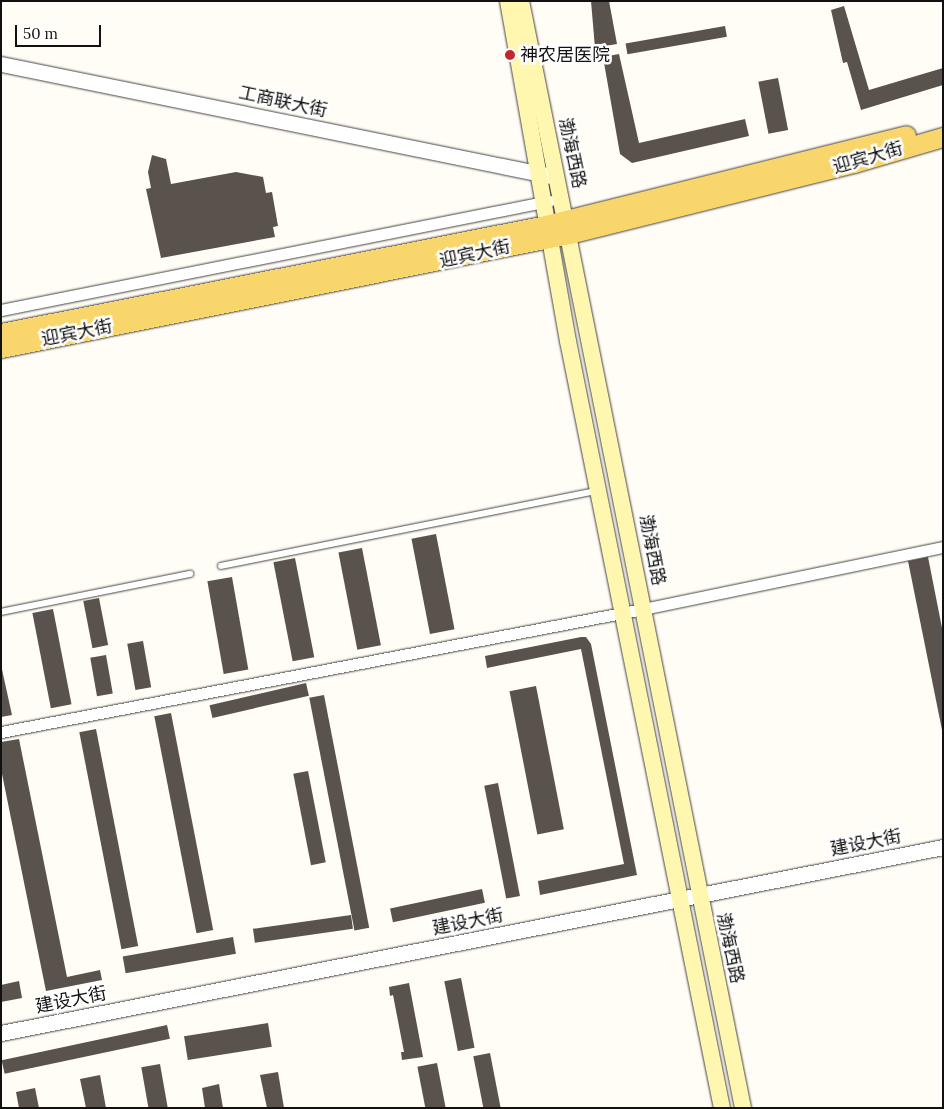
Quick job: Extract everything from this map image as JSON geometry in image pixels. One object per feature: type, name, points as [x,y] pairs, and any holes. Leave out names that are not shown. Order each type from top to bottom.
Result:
[{"type":"main road","name":"渤海西路","points":[[508,1],[539,174],[547,232],[722,1108]]},
{"type":"main road","name":"渤海西路","points":[[521,1],[556,177],[568,227],[699,895],[743,1108]]},
{"type":"main road","name":"迎宾大街","points":[[568,227],[943,126]]},
{"type":"main road","name":"迎宾大街","points":[[1,348],[547,232],[854,163],[943,137]]},
{"type":"main road","name":"迎宾大街","points":[[1,333],[547,232]]},
{"type":"street","name":"工商联大街","points":[[1,64],[556,177]]},
{"type":"street","points":[[1,310],[561,198]]},
{"type":"street","points":[[1,732],[644,609],[943,547]]},
{"type":"street","name":"建设大街","points":[[1,1033],[943,847]]},
{"type":"lane","points":[[221,566],[599,491]]},
{"type":"lane","points":[[1,612],[190,574]]},
{"type":"building","points":[[591,1],[609,1],[617,44],[595,48]]},
{"type":"building","points":[[844,6],[869,90],[943,68],[943,85],[861,110],[847,62],[843,63],[831,10]]},
{"type":"building","points":[[725,26],[727,37],[627,54],[626,44]]},
{"type":"building","points":[[619,54],[639,143],[745,119],[749,136],[632,163],[620,154],[603,57]]},
{"type":"building","points":[[778,78],[788,130],[768,134],[758,82]]},
{"type":"building","points":[[152,155],[166,159],[171,184],[236,172],[263,177],[266,193],[272,192],[278,226],[273,227],[275,237],[161,258],[146,189],[151,188],[148,172]]},
{"type":"building","points":[[436,534],[455,629],[430,634],[411,539]]},
{"type":"building","points":[[362,548],[381,645],[357,650],[338,553]]},
{"type":"building","points":[[928,557],[943,633],[942,730],[908,561]]},
{"type":"building","points":[[295,558],[314,657],[293,661],[273,562]]},
{"type":"building","points":[[232,577],[248,670],[224,674],[207,581]]},
{"type":"building","points":[[99,598],[108,645],[92,648],[83,601]]},
{"type":"building","points":[[53,609],[72,704],[51,708],[32,613]]},
{"type":"building","points":[[586,637],[591,644],[637,875],[540,895],[538,881],[624,864],[581,649],[487,668],[485,656]]},
{"type":"building","points":[[143,641],[151,687],[135,690],[127,644]]},
{"type":"building","points":[[106,655],[113,693],[97,696],[90,658]]},
{"type":"building","points":[[1,665],[12,715],[1,717]]},
{"type":"building","points":[[306,683],[309,696],[212,718],[210,705]]},
{"type":"building","points":[[536,686],[564,829],[537,834],[509,691]]},
{"type":"building","points":[[324,695],[369,928],[354,931],[309,698]]},
{"type":"building","points":[[171,713],[213,930],[196,933],[154,716]]},
{"type":"building","points":[[96,729],[138,946],[121,949],[79,732]]},
{"type":"building","points":[[19,739],[67,977],[100,970],[102,980],[46,991],[1,769],[1,742]]},
{"type":"building","points":[[308,771],[326,862],[311,865],[293,774]]},
{"type":"building","points":[[498,783],[520,896],[506,899],[484,786]]},
{"type":"building","points":[[482,889],[485,903],[393,922],[390,909]]},
{"type":"building","points":[[351,915],[353,929],[255,943],[253,929]]},
{"type":"building","points":[[233,937],[236,954],[126,973],[123,956]]},
{"type":"building","points":[[461,978],[475,1048],[458,1051],[444,981]]},
{"type":"building","points":[[19,981],[22,998],[1,1002],[1,985]]},
{"type":"building","points":[[409,983],[423,1057],[402,1060],[401,1052],[404,1052],[393,995],[390,996],[389,987]]},
{"type":"building","points":[[268,1023],[272,1047],[188,1060],[184,1036]]},
{"type":"building","points":[[167,1025],[170,1039],[5,1074],[2,1060]]},
{"type":"building","points":[[490,1053],[501,1108],[483,1108],[473,1056]]},
{"type":"building","points":[[437,1063],[446,1108],[425,1108],[417,1067]]},
{"type":"building","points":[[160,1064],[168,1108],[148,1108],[141,1067]]},
{"type":"building","points":[[278,1072],[284,1108],[267,1108],[260,1075]]},
{"type":"building","points":[[100,1075],[106,1108],[86,1108],[80,1079]]},
{"type":"building","points":[[219,1084],[223,1108],[205,1108],[202,1088]]},
{"type":"building","points":[[35,1088],[39,1108],[19,1108],[16,1092]]},
{"type":"place","name":"神农居医院","points":[[510,55]]}]
